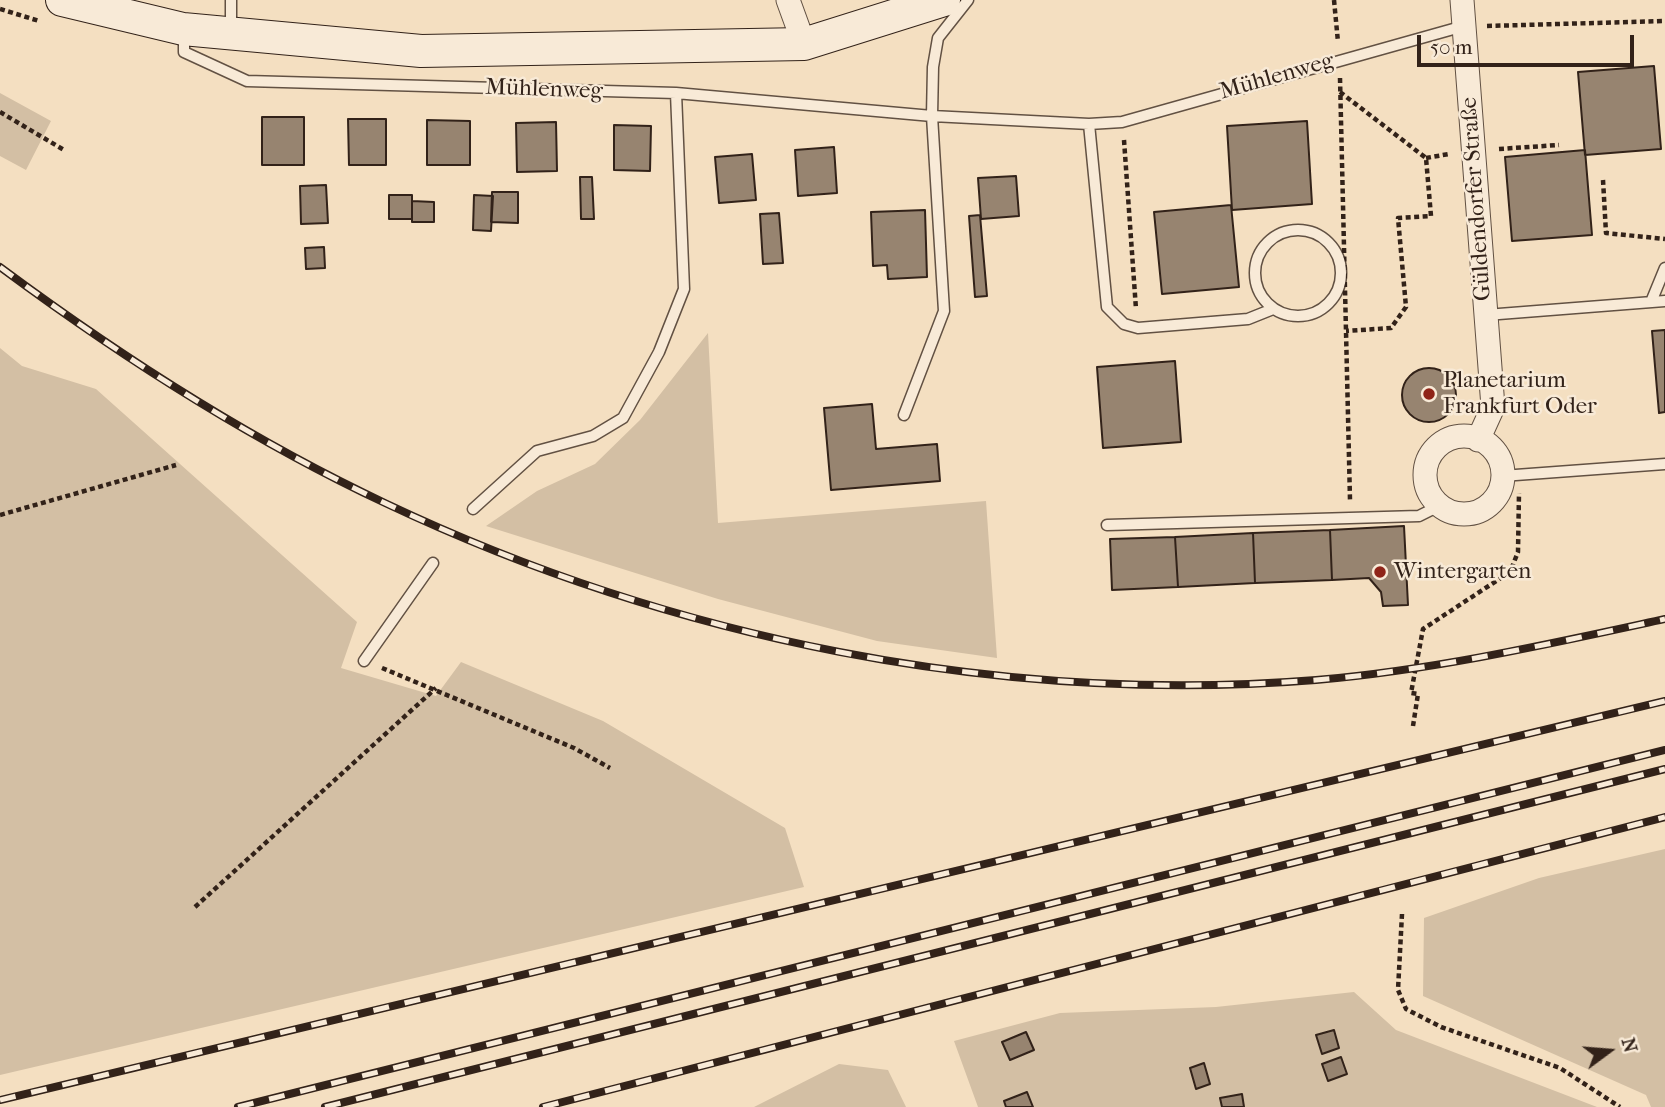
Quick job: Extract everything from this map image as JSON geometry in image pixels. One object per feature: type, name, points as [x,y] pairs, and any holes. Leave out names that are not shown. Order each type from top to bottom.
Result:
[{"type":"street","name":"Mühlenweg","points":[[62,0],[183,29],[421,51],[804,44],[944,0]]},
{"type":"street","points":[[788,0],[804,44]]},
{"type":"street","name":"Güldendorfer Straße","points":[[1462,0],[1493,407],[1478,440]]},
{"type":"street","points":[[1455,438],[1478,440],[1495,453],[1511,476],[1497,495],[1477,512],[1464,514],[1439,506],[1431,497],[1425,473],[1434,450],[1455,438]]},
{"type":"lane","points":[[231,0],[231,34]]},
{"type":"lane","points":[[904,415],[944,311],[932,116],[933,67],[938,38],[968,0]]},
{"type":"lane","name":"Mühlenweg","points":[[183,29],[184,52],[247,81],[676,93],[932,116],[1089,124],[1122,122],[1464,26]]},
{"type":"lane","points":[[473,509],[537,452],[593,436],[623,418],[659,352],[684,289],[676,93]]},
{"type":"lane","points":[[1089,124],[1107,307],[1124,324],[1138,328],[1248,319],[1273,309],[1288,316],[1306,316],[1322,310],[1334,298],[1341,282],[1341,265],[1335,249],[1323,237],[1307,230],[1290,230],[1274,236],[1262,248],[1255,264],[1255,281],[1261,297],[1273,309]]},
{"type":"lane","points":[[1651,302],[1665,268]]},
{"type":"lane","name":"Güldendorfer Straße","points":[[1486,315],[1665,301]]},
{"type":"lane","points":[[1511,476],[1665,464]]},
{"type":"lane","points":[[1107,525],[1419,516],[1439,506]]},
{"type":"lane","points":[[364,661],[433,563]]},
{"type":"path","points":[[1334,0],[1340,59],[1350,518]]},
{"type":"path","points":[[1464,26],[1665,21]]},
{"type":"path","points":[[1340,92],[1426,158],[1431,216],[1398,218],[1406,307],[1391,328],[1346,331]]},
{"type":"path","points":[[0,112],[64,150]]},
{"type":"path","points":[[1122,122],[1138,328]]},
{"type":"path","points":[[1473,151],[1559,145]]},
{"type":"path","points":[[1603,180],[1606,233],[1665,239]]},
{"type":"path","points":[[0,514],[176,465]]},
{"type":"path","points":[[1413,726],[1418,694],[1411,693],[1411,684],[1416,676],[1423,629],[1510,572],[1518,552],[1511,476]]},
{"type":"path","points":[[364,661],[436,688],[574,748],[610,768]]},
{"type":"path","points":[[195,907],[436,688]]},
{"type":"path","points":[[1402,914],[1398,990],[1406,1009],[1441,1027],[1560,1068],[1620,1107]]},
{"type":"shaded area","points":[[0,93],[51,121],[26,170],[0,156]]},
{"type":"shaded area","points":[[708,333],[718,523],[986,501],[997,658],[877,641],[718,599],[486,526],[537,491],[595,464],[640,420]]},
{"type":"shaded area","points":[[0,348],[22,366],[96,389],[357,622],[341,668],[436,696],[461,662],[603,721],[785,828],[804,887],[0,1075]]},
{"type":"shaded area","points":[[1665,849],[1665,1107],[1651,1107],[1646,1095],[1423,996],[1424,918],[1539,878]]},
{"type":"shaded area","points":[[1354,992],[1396,1030],[1597,1107],[978,1107],[954,1041],[1060,1013],[1216,1007]]},
{"type":"shaded area","points":[[839,1064],[888,1070],[906,1107],[754,1107]]},
{"type":"building","points":[[1654,66],[1661,149],[1585,155],[1578,72]]},
{"type":"building","points":[[262,117],[304,117],[304,165],[262,165]]},
{"type":"building","points":[[348,119],[386,119],[386,165],[349,165]]},
{"type":"building","points":[[427,120],[470,121],[470,165],[427,165]]},
{"type":"building","points":[[1307,121],[1312,204],[1232,210],[1227,126]]},
{"type":"building","points":[[556,122],[557,171],[517,172],[516,123]]},
{"type":"building","points":[[614,125],[651,126],[650,171],[614,170]]},
{"type":"building","points":[[834,147],[837,193],[798,196],[795,150]]},
{"type":"building","points":[[1585,150],[1592,235],[1512,241],[1505,157]]},
{"type":"building","points":[[752,154],[756,200],[719,203],[715,157]]},
{"type":"building","points":[[1016,176],[1019,216],[981,219],[978,178]]},
{"type":"building","points":[[580,177],[592,177],[594,219],[581,219]]},
{"type":"building","points":[[326,185],[328,223],[301,224],[300,186]]},
{"type":"building","points":[[492,192],[518,192],[518,223],[491,222]]},
{"type":"building","points":[[389,195],[412,195],[412,219],[389,219]]},
{"type":"building","points":[[474,195],[493,196],[491,231],[473,230]]},
{"type":"building","points":[[412,201],[434,202],[434,222],[412,222]]},
{"type":"building","points":[[1231,205],[1239,287],[1162,294],[1154,212]]},
{"type":"building","points":[[925,210],[927,277],[888,279],[887,265],[873,266],[871,212]]},
{"type":"building","points":[[779,213],[783,263],[763,264],[760,214]]},
{"type":"building","points":[[980,215],[987,296],[975,297],[969,216]]},
{"type":"building","points":[[324,247],[325,268],[306,269],[305,248]]},
{"type":"building","points":[[1665,330],[1665,412],[1659,413],[1652,331]]},
{"type":"building","points":[[1175,361],[1181,442],[1103,448],[1097,367]]},
{"type":"building","name":"Planetarium Frankfurt Oder","points":[[1429,368],[1448,376],[1456,395],[1448,414],[1429,422],[1410,414],[1402,395],[1410,376]]},
{"type":"building","points":[[872,404],[876,449],[937,444],[940,481],[831,490],[824,408]]},
{"type":"building","points":[[1404,526],[1408,605],[1383,606],[1381,592],[1369,578],[1332,580],[1330,530]]},
{"type":"building","points":[[1330,530],[1332,580],[1255,583],[1253,533]]},
{"type":"building","points":[[1253,533],[1255,583],[1178,587],[1175,537]]},
{"type":"building","points":[[1175,537],[1178,587],[1112,590],[1110,539]]},
{"type":"building","points":[[1334,1030],[1339,1048],[1322,1054],[1316,1035]]},
{"type":"building","points":[[1026,1032],[1034,1050],[1010,1060],[1002,1042]]},
{"type":"building","points":[[1341,1057],[1347,1074],[1328,1081],[1322,1064]]},
{"type":"building","points":[[1204,1063],[1210,1084],[1196,1089],[1190,1068]]},
{"type":"building","points":[[1027,1092],[1033,1107],[1006,1107],[1004,1101]]},
{"type":"building","points":[[1242,1094],[1244,1107],[1222,1107],[1220,1098]]},
{"type":"railway","points":[[0,267],[186,394],[284,452],[385,503],[494,551],[607,592],[722,625],[839,652],[958,671],[1077,682],[1197,685],[1316,680],[1404,670],[1665,619]]},
{"type":"railway","points":[[0,1100],[1665,701]]},
{"type":"railway","points":[[238,1107],[1665,750]]},
{"type":"railway","points":[[325,1107],[1665,769]]},
{"type":"railway","points":[[543,1107],[1665,817]]},
{"type":"place","name":"Planetarium Frankfurt Oder","points":[[1429,394]]},
{"type":"place","name":"Wintergarten","points":[[1380,572]]}]
